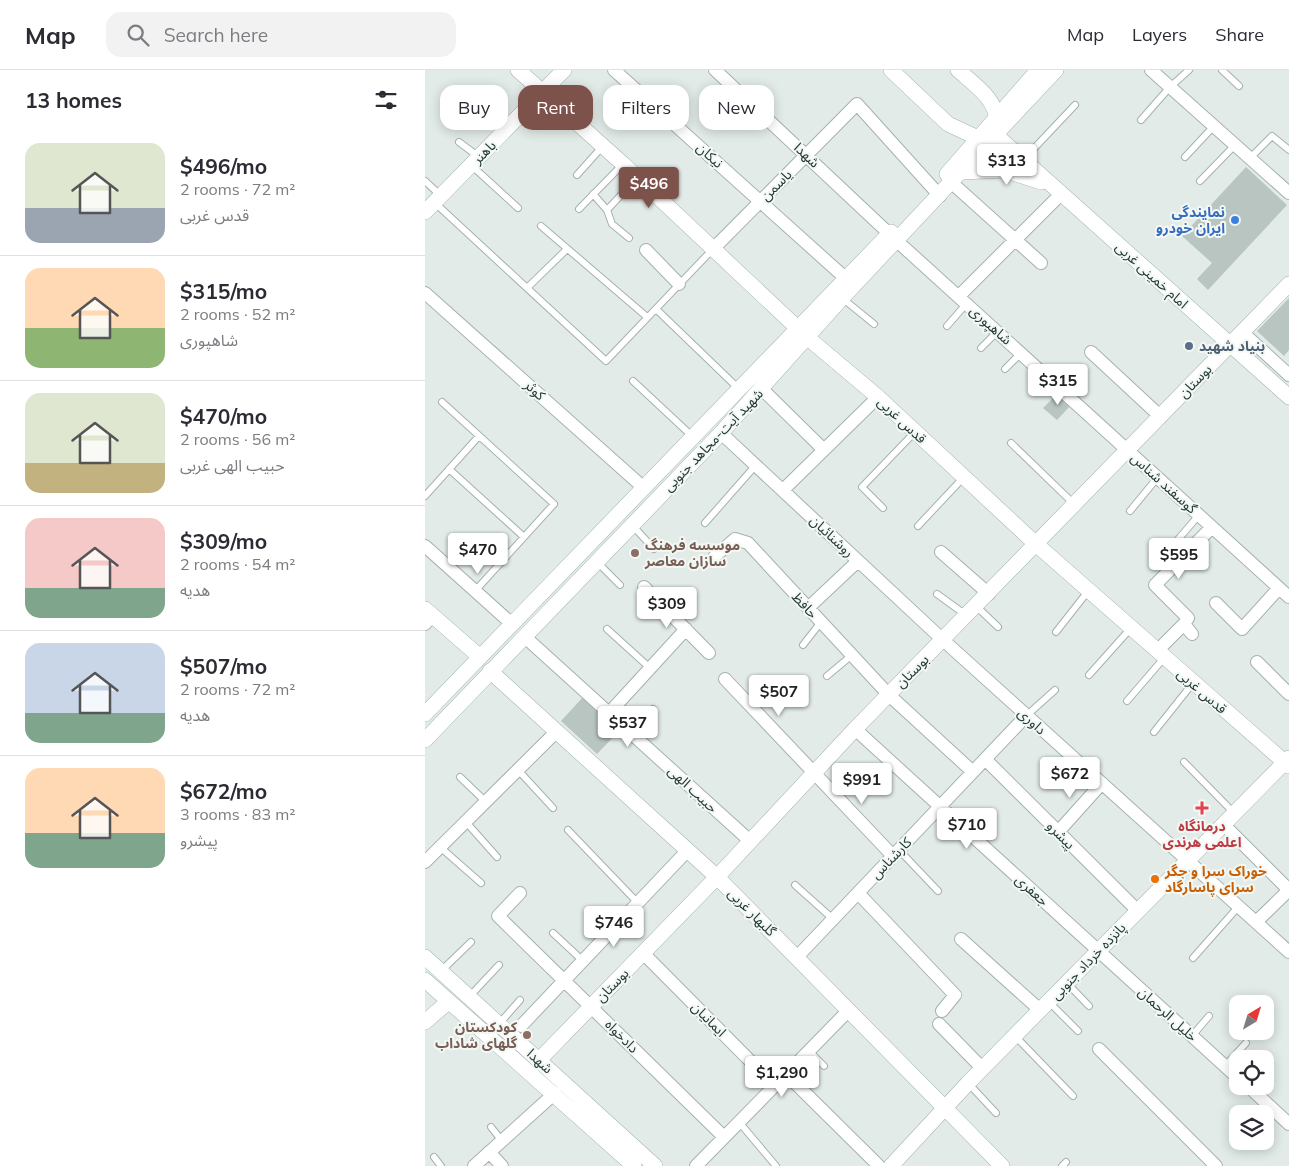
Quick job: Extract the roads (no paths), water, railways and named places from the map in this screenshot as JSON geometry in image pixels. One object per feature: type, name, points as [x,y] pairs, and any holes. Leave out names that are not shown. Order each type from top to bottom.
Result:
[{"type":"street","name":"قدس غربی","points":[[518,70],[536,85]]},
{"type":"street","name":"باهنر","points":[[549,85],[564,70]]},
{"type":"street","name":"نیکان","points":[[614,70],[850,282]]},
{"type":"street","name":"شهدا","points":[[715,70],[894,237]]},
{"type":"street","points":[[891,70],[947,124],[958,138],[957,173],[1015,240],[1041,263]]},
{"type":"street","points":[[947,124],[961,132],[978,138],[997,136],[998,115],[980,90],[958,70]]},
{"type":"street","name":"شهید آیت-مجاهد جنوبی","points":[[425,740],[721,433],[762,389],[803,333],[850,282],[937,192],[997,136],[1056,70]]},
{"type":"street","points":[[1151,70],[1289,193]]},
{"type":"street","points":[[980,90],[999,96],[1010,94],[1034,74]]},
{"type":"street","name":"شهید آیت-مجاهد جنوبی","points":[[957,173],[978,138],[1034,74]]},
{"type":"street","name":"یاسمن","points":[[714,248],[857,104],[937,192]]},
{"type":"street","name":"باهنر","points":[[433,203],[518,117]]},
{"type":"street","name":"قدس غربی","points":[[586,130],[803,333],[878,397],[1037,544],[1193,683],[1288,762]]},
{"type":"street","name":"امام خمینی غربی","points":[[997,136],[1289,397]]},
{"type":"street","points":[[957,173],[1004,170],[1024,175],[1057,191],[963,300]]},
{"type":"street","name":"شاهپوری","points":[[894,237],[1128,450]]},
{"type":"street","points":[[646,250],[679,284]]},
{"type":"street","name":"شهید آیت-مجاهد جنوبی","points":[[428,707],[480,657],[739,389],[842,298],[850,282]]},
{"type":"street","name":"بوستان","points":[[539,1060],[717,877],[749,840],[855,729],[989,594],[1289,284]]},
{"type":"street","name":"کوثر","points":[[425,293],[644,488]]},
{"type":"street","points":[[1242,332],[1289,375]]},
{"type":"street","points":[[1091,352],[1161,417]]},
{"type":"street","points":[[762,389],[824,450]]},
{"type":"street","points":[[783,490],[878,397]]},
{"type":"street","name":"روشنائیان","points":[[721,433],[943,640]]},
{"type":"street","name":"گوسفند شناس","points":[[1128,450],[1284,593]]},
{"type":"street","points":[[1160,654],[1188,629],[1188,618],[1155,585],[1212,527]]},
{"type":"street","name":"حافظ","points":[[715,556],[735,539],[748,543],[889,695],[973,772]]},
{"type":"street","points":[[425,546],[512,624]]},
{"type":"street","points":[[941,552],[989,594]]},
{"type":"street","points":[[807,608],[859,561]]},
{"type":"street","points":[[644,587],[709,653]]},
{"type":"street","points":[[1216,603],[1242,628],[1284,593]]},
{"type":"street","points":[[427,616],[480,657]]},
{"type":"street","points":[[610,712],[687,629]]},
{"type":"street","name":"حبیب الهی","points":[[525,637],[610,712],[749,840]]},
{"type":"street","name":"داوری","points":[[943,640],[1025,716],[1189,860],[1289,952]]},
{"type":"street","points":[[1257,662],[1289,694]]},
{"type":"street","name":"گلبهار غربی","points":[[490,671],[717,877],[849,1010],[998,1165]]},
{"type":"street","points":[[725,678],[813,773],[896,853]]},
{"type":"street","name":"کارشناس","points":[[797,957],[1025,716]]},
{"type":"street","name":"جعفری","points":[[855,729],[1098,950]]},
{"type":"street","points":[[425,862],[557,732]]},
{"type":"street","name":"پیشرو","points":[[985,759],[1138,911]]},
{"type":"street","name":"پانزده خرداد جنوبی","points":[[891,1166],[944,1108],[1098,950],[1288,762]]},
{"type":"street","points":[[1058,832],[1102,783]]},
{"type":"street","points":[[1224,825],[1289,890],[1256,922]]},
{"type":"street","points":[[521,1026],[687,850]]},
{"type":"street","name":"دادخواه","points":[[521,893],[499,916],[564,982],[592,1006],[724,1137]]},
{"type":"street","points":[[858,893],[955,995],[943,1011]]},
{"type":"street","points":[[961,938],[1044,1006]]},
{"type":"street","name":"خلیل الرحمان","points":[[1098,950],[1229,1070]]},
{"type":"street","name":"ایمانیان","points":[[643,953],[775,1086]]},
{"type":"street","name":"شهدا","points":[[425,957],[655,1166]]},
{"type":"street","name":"شهدا","points":[[425,980],[448,1002],[555,1093],[634,1166]]},
{"type":"street","points":[[425,1022],[448,1002],[465,993]]},
{"type":"street","points":[[696,1166],[849,1010]]},
{"type":"street","points":[[939,1024],[983,1068]]},
{"type":"street","points":[[1099,1049],[1216,1166]]},
{"type":"street","points":[[786,1074],[879,1166]]},
{"type":"street","points":[[474,1166],[555,1093]]},
{"type":"street","points":[[1258,1095],[1289,1124]]},
{"type":"street","points":[[489,1152],[502,1166]]},
{"type":"lane","points":[[1141,120],[1170,87],[1189,70]]},
{"type":"lane","points":[[1222,70],[1239,86]]},
{"type":"lane","points":[[1019,156],[1075,105]]},
{"type":"lane","points":[[1185,157],[1214,126]]},
{"type":"lane","points":[[1250,158],[1272,136],[1289,150]]},
{"type":"lane","points":[[459,142],[518,208]]},
{"type":"lane","points":[[1200,181],[1235,145]]},
{"type":"lane","points":[[577,175],[603,146]]},
{"type":"lane","points":[[579,208],[623,164]]},
{"type":"lane","points":[[607,210],[637,177]]},
{"type":"lane","points":[[425,181],[433,203],[606,361],[714,248]]},
{"type":"lane","points":[[593,194],[607,210],[612,224],[629,238]]},
{"type":"lane","points":[[541,226],[647,318]]},
{"type":"lane","points":[[527,288],[567,249]]},
{"type":"lane","points":[[842,298],[874,324]]},
{"type":"lane","points":[[947,326],[963,300]]},
{"type":"lane","points":[[656,309],[739,389]]},
{"type":"lane","points":[[981,348],[998,331]]},
{"type":"lane","points":[[1005,368],[1021,352]]},
{"type":"lane","points":[[633,381],[693,437]]},
{"type":"lane","points":[[442,402],[554,504],[475,591]]},
{"type":"lane","points":[[883,508],[862,487],[915,432]]},
{"type":"lane","points":[[425,496],[479,436]]},
{"type":"lane","points":[[1011,443],[1075,505]]},
{"type":"lane","points":[[705,523],[756,465]]},
{"type":"lane","points":[[449,469],[524,537]]},
{"type":"lane","points":[[918,526],[964,477]]},
{"type":"lane","points":[[1130,510],[1158,477]]},
{"type":"lane","points":[[1169,550],[1199,515]]},
{"type":"lane","points":[[632,525],[654,549]]},
{"type":"lane","points":[[597,562],[620,585]]},
{"type":"lane","points":[[1056,632],[1089,590]]},
{"type":"lane","points":[[937,594],[972,611],[998,627]]},
{"type":"lane","points":[[803,645],[821,622]]},
{"type":"lane","points":[[607,628],[650,668]]},
{"type":"lane","points":[[1089,674],[1131,628]]},
{"type":"lane","points":[[1127,702],[1160,654]]},
{"type":"lane","points":[[827,676],[852,655]]},
{"type":"lane","points":[[1154,732],[1193,683]]},
{"type":"lane","points":[[1025,716],[1055,690]]},
{"type":"lane","points":[[630,731],[653,709]]},
{"type":"lane","points":[[1184,762],[1235,814]]},
{"type":"lane","points":[[518,770],[553,808]]},
{"type":"lane","points":[[460,777],[486,802]]},
{"type":"lane","points":[[466,822],[497,857]]},
{"type":"lane","points":[[568,830],[637,903]]},
{"type":"lane","points":[[440,847],[481,883]]},
{"type":"lane","points":[[896,853],[938,892]]},
{"type":"lane","points":[[795,885],[833,919]]},
{"type":"lane","points":[[1193,958],[1239,906]]},
{"type":"lane","points":[[553,933],[583,961]]},
{"type":"lane","points":[[441,971],[471,942]]},
{"type":"lane","points":[[465,993],[499,965]]},
{"type":"lane","points":[[1067,983],[1089,1006]]},
{"type":"lane","points":[[499,1024],[520,1000]]},
{"type":"lane","points":[[1044,1006],[1079,1031]]},
{"type":"lane","points":[[1192,1036],[1209,1016]]},
{"type":"lane","points":[[1015,1036],[1073,1096]]},
{"type":"lane","points":[[1225,1066],[1246,1043]]},
{"type":"lane","points":[[809,1051],[824,1066]]},
{"type":"lane","points":[[968,1083],[996,1113]]},
{"type":"lane","points":[[739,1122],[776,1166]]},
{"type":"lane","points":[[491,1127],[502,1142]]},
{"type":"lane","points":[[434,1157],[441,1166]]},
{"type":"place","name":"نمایندگی ایران خودرو","points":[[1235,220]]},
{"type":"place","name":"بنیاد شهید","points":[[1189,346]]},
{"type":"place","name":"موسسه فرهنگ سازان معاصر","points":[[635,553]]},
{"type":"place","name":"درمانگاه اعلمی هرندی","points":[[1202,808]]},
{"type":"place","name":"خوراک سرا و جگر سرای پاسارگاد","points":[[1155,879]]},
{"type":"place","name":"کودکستان گلهای شاداب","points":[[527,1035]]}]
